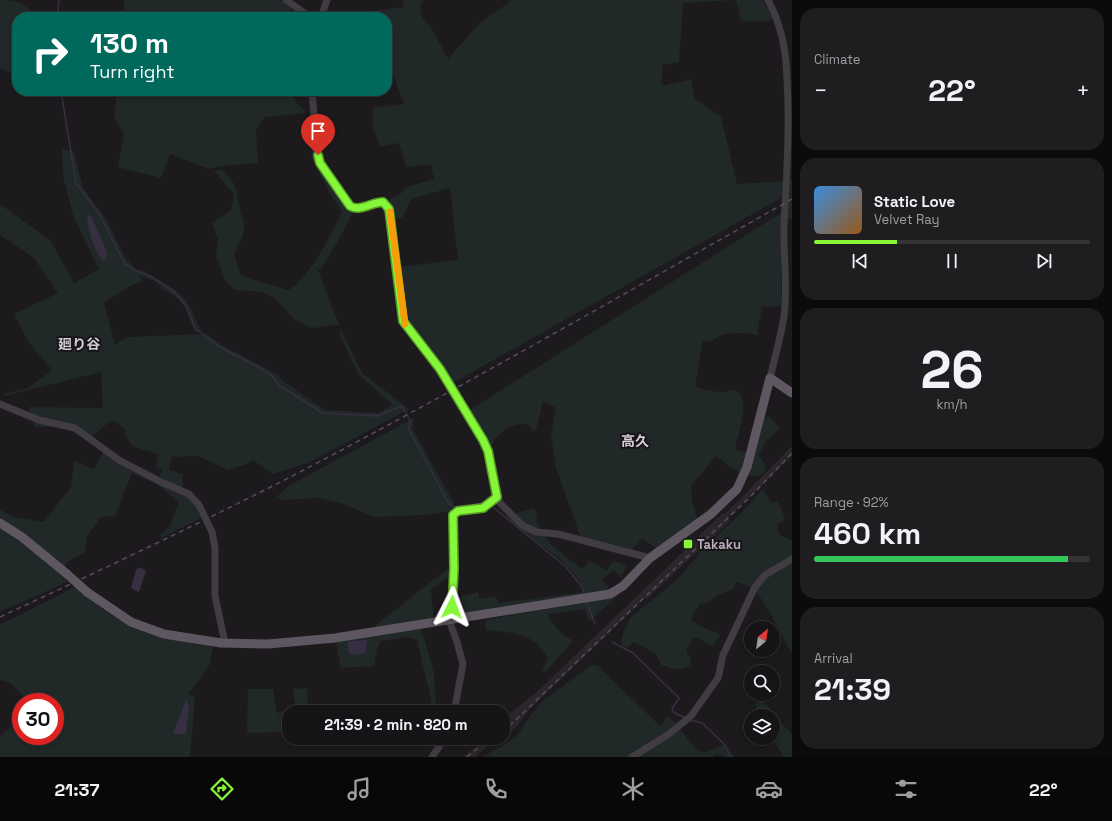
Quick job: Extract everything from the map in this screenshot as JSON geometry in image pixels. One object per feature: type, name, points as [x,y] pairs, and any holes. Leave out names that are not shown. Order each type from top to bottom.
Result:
[{"type":"main road","points":[[0,523],[22,537],[87,592],[120,616],[147,629],[187,639],[225,643],[295,643],[610,594],[623,586],[650,558],[712,514],[732,494],[742,481],[770,378],[792,393]]},
{"type":"street","points":[[286,0],[303,12]]},
{"type":"street","points":[[323,12],[327,0]]},
{"type":"street","points":[[768,0],[777,20],[786,54],[788,153],[784,231],[785,303],[782,328],[770,378]]},
{"type":"street","points":[[786,54],[792,49]]},
{"type":"street","points":[[312,96],[315,144],[320,163],[350,206],[359,208],[383,202],[389,209],[403,321],[440,369],[483,440],[488,451],[497,497],[503,506],[517,520],[536,532],[558,534],[650,558]]},
{"type":"street","points":[[0,404],[39,420],[75,428],[119,460],[161,482],[189,494],[199,505],[212,532],[215,548],[215,596],[225,643]]},
{"type":"street","points":[[455,705],[463,664],[450,620],[454,569],[453,515],[458,511],[483,508],[497,497]]},
{"type":"street","points":[[632,757],[688,719],[718,678],[723,655],[754,587],[765,575],[792,559]]},
{"type":"street","points":[[432,757],[440,745]]},
{"type":"shaded area","points":[[0,0],[20,3],[25,5],[32,12],[12,12],[12,71],[8,72],[0,68]]},
{"type":"shaded area","points":[[124,0],[280,0],[291,7],[290,12],[125,12]]},
{"type":"shaded area","points":[[401,0],[424,0],[420,5],[422,17],[431,27],[448,59],[479,24],[512,0],[734,0],[683,3],[679,62],[662,65],[662,86],[691,79],[695,99],[721,117],[737,184],[784,181],[792,179],[792,219],[787,219],[784,183],[781,198],[453,383],[404,316],[398,267],[458,260],[450,188],[411,199],[403,217],[393,220],[390,199],[403,192],[404,188],[434,179],[431,165],[406,167],[399,143],[380,147],[373,127],[373,108],[404,104],[392,72],[392,12],[364,12],[404,7]]},
{"type":"shaded area","points":[[736,0],[763,0],[773,19],[766,22],[741,21]]},
{"type":"shaded area","points":[[116,96],[291,96],[306,113],[265,117],[256,130],[258,163],[221,166],[209,169],[170,154],[161,178],[118,167],[124,133],[114,118]]},
{"type":"shaded area","points":[[307,119],[312,121],[315,155],[348,207],[353,212],[337,243],[320,270],[315,267],[318,270],[339,325],[312,328],[295,320],[274,298],[262,292],[235,290],[226,282],[216,256],[218,239],[212,223],[231,210],[234,194],[214,171],[222,169],[235,185],[241,215],[244,222],[243,235],[234,253],[241,274],[288,290],[304,276],[319,255],[342,212],[328,190],[312,159]]},
{"type":"shaded area","points":[[62,149],[74,152],[83,188],[106,219],[126,259],[137,270],[143,271],[176,291],[190,307],[203,332],[195,332],[186,308],[176,297],[164,290],[155,281],[141,276],[139,273],[142,281],[128,287],[104,303],[115,345],[127,337],[206,334],[222,345],[278,375],[283,381],[325,410],[378,413],[393,405],[358,374],[339,333],[342,331],[362,373],[409,409],[308,463],[273,474],[253,460],[244,465],[228,470],[198,456],[172,457],[169,470],[182,474],[183,488],[196,505],[201,518],[161,538],[161,534],[169,527],[179,503],[160,486],[132,473],[115,516],[101,517],[87,537],[85,552],[69,561],[59,574],[67,582],[0,612],[0,510],[15,517],[44,522],[71,487],[74,461],[94,469],[105,449],[134,467],[141,467],[160,477],[162,469],[156,467],[158,454],[132,446],[126,436],[125,429],[112,420],[87,440],[64,427],[34,427],[29,407],[103,408],[101,372],[5,396],[4,394],[28,388],[52,370],[29,343],[14,314],[58,293],[33,257],[0,235],[0,204],[51,241],[74,283],[99,269],[74,218],[63,176]]},
{"type":"shaded area","points":[[781,213],[781,306],[762,307],[757,335],[733,333],[721,335],[711,342],[703,340],[695,387],[716,392],[732,390],[739,392],[742,398],[743,415],[735,449],[737,450],[751,454],[761,418],[769,416],[780,428],[767,440],[760,451],[759,456],[767,467],[763,474],[750,476],[743,474],[716,456],[691,486],[692,501],[698,521],[658,549],[642,539],[630,551],[581,538],[556,468],[551,435],[556,408],[543,401],[536,431],[532,430],[527,424],[509,427],[496,438],[490,449],[468,411]]},
{"type":"shaded area","points":[[88,215],[92,218],[106,250],[107,254],[105,261],[101,258],[92,241]]},
{"type":"shaded area","points":[[414,418],[412,428],[454,503],[451,511],[426,515],[374,517],[344,504],[319,498],[281,500],[276,497],[290,485]]},
{"type":"shaded area","points":[[792,446],[792,456],[728,518],[730,521],[647,599],[645,598],[529,710],[510,734],[510,713],[540,689],[685,550],[681,545],[691,537],[694,540],[723,513],[725,514]]},
{"type":"shaded area","points":[[763,489],[772,503],[778,501],[785,519],[778,524],[777,530],[782,536],[792,541],[792,653],[780,632],[780,621],[774,621],[763,601],[751,588],[737,582],[733,589],[699,605],[691,619],[700,626],[720,634],[713,647],[696,637],[692,639],[686,651],[690,658],[691,664],[688,667],[677,669],[661,665],[656,654],[634,642],[627,648],[622,646],[623,635],[631,617],[678,579],[702,550],[743,511]]},
{"type":"shaded area","points":[[533,508],[536,511],[537,522],[551,545],[582,569],[589,561],[607,570],[613,561],[622,563],[626,567],[621,578],[614,570],[602,580],[611,590],[455,615],[456,597],[478,592],[480,599],[495,596],[499,603],[585,592],[581,583],[568,567],[527,535],[506,516]]},
{"type":"shaded area","points":[[139,567],[146,571],[139,592],[131,588],[136,570]]},
{"type":"shaded area","points":[[450,567],[450,576],[431,589],[434,619],[373,627]]},
{"type":"shaded area","points":[[75,587],[105,611],[129,625],[190,643],[213,647],[209,666],[188,694],[195,698],[190,757],[0,757],[0,736],[12,726],[12,745],[64,745],[64,693],[20,693],[12,684],[0,680],[0,625]]},
{"type":"shaded area","points":[[617,594],[618,596],[589,621],[585,609],[549,614],[548,617],[561,633],[573,641],[546,672],[542,671],[548,658],[536,643],[522,635],[486,630],[486,620],[603,599]]},
{"type":"shaded area","points":[[421,628],[434,673],[436,705],[431,705],[431,699],[417,640],[408,637],[381,641],[377,649],[374,666],[341,668],[336,643],[355,637]],"holes":[[[367,640],[367,650],[347,648],[347,643],[350,641]]]},
{"type":"shaded area","points":[[367,640],[366,653],[355,655],[349,653],[347,643],[350,641]]},
{"type":"shaded area","points":[[591,665],[598,666],[660,726],[668,716],[698,750],[704,753],[726,744],[734,757],[723,757],[722,755],[715,754],[712,757],[483,757],[503,745],[510,745],[510,741],[516,737],[533,712],[544,700]]},
{"type":"shaded area","points":[[307,688],[308,705],[295,705],[293,689]]},
{"type":"shaded area","points":[[248,689],[273,689],[277,713],[282,713],[282,732],[247,733]]},
{"type":"shaded area","points":[[186,700],[189,705],[186,734],[175,734],[173,733]]},
{"type":"shaded area","points":[[757,701],[765,701],[770,709],[756,709]]},
{"type":"shaded area","points":[[780,721],[792,734],[792,757],[784,757],[776,745],[780,745]]},
{"type":"shaded area","points":[[479,745],[489,745],[475,757],[463,757]]},
{"type":"waterway","points":[[58,12],[59,0]]},
{"type":"waterway","points":[[62,96],[76,183],[100,215],[125,264],[150,276],[176,293],[186,306],[195,328],[218,346],[262,369],[272,376],[280,386],[323,413],[377,416],[402,406],[410,420],[409,430],[449,504],[454,507],[484,503]]},
{"type":"waterway","points":[[493,507],[566,567],[582,587],[584,594]]},
{"type":"waterway","points":[[587,603],[595,624]]},
{"type":"waterway","points":[[612,642],[633,653],[679,698],[672,709],[673,712],[685,718]]},
{"type":"waterway","points":[[690,720],[702,723],[723,743],[731,757]]},
{"type":"railway","points":[[0,617],[188,528],[300,472],[486,372],[792,199]]},
{"type":"railway","points":[[510,725],[751,496],[792,453]]},
{"type":"railway","points":[[467,757],[482,745]]},
{"type":"slow traffic","points":[[390,212],[402,316],[405,324]]},
{"type":"place","name":"Takaku","points":[[688,544]]},
{"type":"district","name":"廻り谷","points":[[79,344]]},
{"type":"district","name":"高久","points":[[635,441]]},
{"type":"route","points":[[318,155],[320,163],[350,206],[359,208],[379,202],[387,204],[392,223],[403,321],[440,369],[483,440],[488,451],[497,497],[487,507],[476,510],[458,511],[453,515],[454,569],[452,607]]}]
